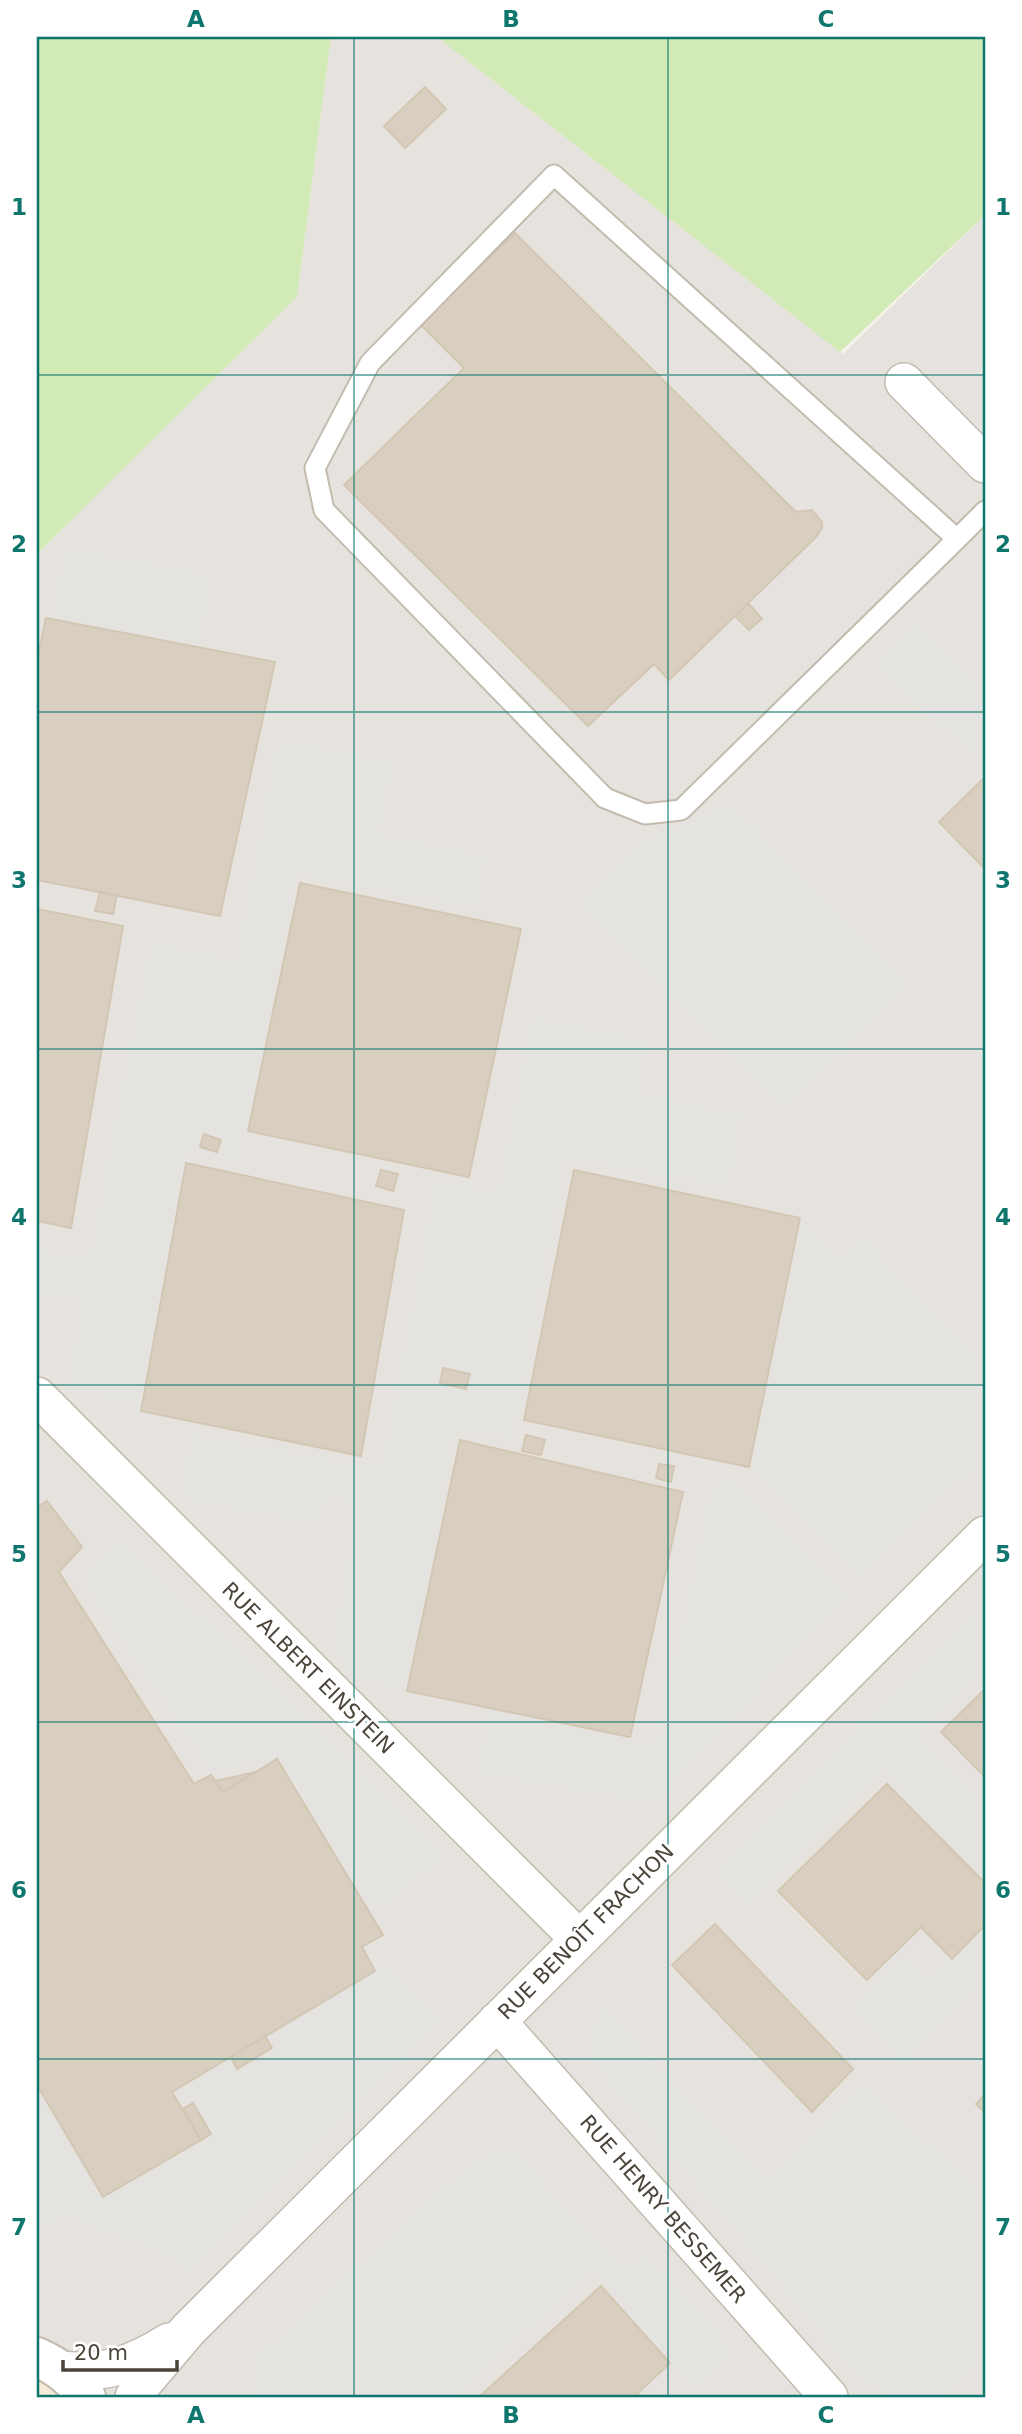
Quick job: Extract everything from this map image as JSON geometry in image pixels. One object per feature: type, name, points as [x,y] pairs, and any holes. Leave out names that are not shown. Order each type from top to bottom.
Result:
[{"type":"street","points":[[904,382],[985,464]]},
{"type":"street","name":"RUE ALBERT EINSTEIN","points":[[37,1396],[579,1939]]},
{"type":"street","name":"RUE BENOÎT FRACHON","points":[[134,2397],[188,2330],[985,1535]]},
{"type":"street","name":"RUE HENRY BESSEMER","points":[[496,2021],[829,2397]]},
{"type":"street","name":"RUE BENOÎT FRACHON","points":[[48,2364],[95,2371],[130,2364],[188,2330]]},
{"type":"street","points":[[48,2364],[77,2385],[86,2397]]},
{"type":"lane","points":[[957,539],[554,175],[370,363],[315,468],[324,510],[605,798],[645,814],[681,810],[957,539],[985,511]]},
{"type":"shaded area","points":[[331,37],[437,37],[843,354],[985,215],[985,2397],[86,2397],[37,2357],[37,554],[297,297]]},
{"type":"shaded area","points":[[985,216],[985,246],[970,231]]},
{"type":"shaded area","points":[[62,545],[215,572],[201,651],[48,624]]},
{"type":"shaded area","points":[[917,621],[985,692],[985,773],[874,663]]},
{"type":"shaded area","points":[[276,737],[396,759],[382,833],[490,853],[479,911],[297,877],[242,1165],[187,1156],[140,1407],[64,1392],[80,1304],[37,1295],[37,1247],[87,1256],[148,940],[234,956]]},
{"type":"shaded area","points":[[732,800],[913,983],[785,1110],[575,905],[635,843]]},
{"type":"shaded area","points":[[530,1014],[650,1037],[640,1092],[745,1112],[731,1190],[568,1160],[514,1441],[457,1432],[407,1692],[356,1683],[329,1650],[355,1506],[327,1501],[322,1527],[176,1500],[189,1431],[380,1466],[434,1178],[497,1189]]},
{"type":"shaded area","points":[[800,1218],[839,1258],[864,1235],[985,1360],[985,1386],[980,1392],[985,1397],[985,1460],[860,1582],[749,1467]]},
{"type":"shaded area","points":[[727,1470],[852,1594],[655,1806],[476,1775],[487,1710],[655,1741],[709,1487]]},
{"type":"shaded area","points":[[121,1534],[449,1856],[372,1917],[277,1759],[211,1775],[80,1581]]},
{"type":"shaded area","points":[[985,1600],[985,1669],[918,1736],[985,1804],[985,1879],[881,1773],[749,1909],[710,1870]]},
{"type":"shaded area","points":[[985,1917],[985,1983],[905,2065],[846,2007],[903,1949],[929,1974]]},
{"type":"shaded area","points":[[387,1963],[443,2020],[186,2280],[168,2258],[63,2218],[41,2232],[37,2226],[37,2085],[103,2197],[210,2134],[192,2104],[183,2109],[172,2092],[231,2057],[237,2068],[265,2036]]},
{"type":"shaded area","points":[[598,2000],[766,2174],[865,2081],[985,2193],[985,2364],[946,2397],[892,2397],[860,2383],[607,2083],[586,2052]]},
{"type":"shaded area","points":[[516,2148],[620,2263],[649,2255],[740,2353],[694,2391],[593,2273],[457,2397],[253,2397],[256,2354],[476,2155]]},
{"type":"shaded area","points":[[37,2357],[86,2397],[37,2397]]},
{"type":"green space","points":[[37,37],[331,37],[297,297],[37,554]]},
{"type":"green space","points":[[437,37],[985,37],[985,215],[840,352]]},
{"type":"building","points":[[425,87],[446,109],[405,148],[384,126]]},
{"type":"building","points":[[515,233],[796,512],[812,510],[822,522],[822,528],[816,537],[669,680],[654,664],[588,726],[344,485],[464,368],[420,324]]},
{"type":"building","points":[[748,603],[762,619],[749,630],[735,616]]},
{"type":"building","points":[[46,618],[275,662],[220,916],[37,880],[37,661]]},
{"type":"building","points":[[985,777],[985,869],[939,822]]},
{"type":"building","points":[[300,883],[521,929],[469,1177],[248,1131]]},
{"type":"building","points":[[100,892],[117,895],[113,914],[95,911]]},
{"type":"building","points":[[37,909],[123,926],[71,1228],[37,1221]]},
{"type":"building","points":[[204,1134],[221,1140],[217,1152],[200,1147]]},
{"type":"building","points":[[186,1163],[404,1210],[361,1456],[141,1411]]},
{"type":"building","points":[[381,1170],[398,1174],[393,1191],[376,1186]]},
{"type":"building","points":[[574,1170],[800,1218],[749,1467],[524,1420]]},
{"type":"building","points":[[443,1368],[470,1374],[466,1389],[440,1383]]},
{"type":"building","points":[[526,1435],[545,1440],[541,1455],[522,1451]]},
{"type":"building","points":[[460,1440],[683,1492],[630,1737],[407,1691]]},
{"type":"building","points":[[659,1464],[674,1466],[671,1482],[656,1478]]},
{"type":"building","points":[[47,1501],[82,1547],[59,1572],[194,1784],[211,1775],[223,1792],[277,1759],[383,1935],[362,1947],[375,1971],[172,2092],[201,2140],[103,2197],[37,2085],[37,1507]]},
{"type":"building","points":[[985,1689],[985,1777],[941,1732]]},
{"type":"building","points":[[256,1772],[223,1792],[215,1781]]},
{"type":"building","points":[[887,1784],[985,1883],[985,1925],[952,1959],[921,1927],[867,1980],[778,1891]]},
{"type":"building","points":[[715,1924],[853,2069],[812,2112],[672,1965]]},
{"type":"building","points":[[265,2036],[272,2048],[237,2069],[231,2057]]},
{"type":"building","points":[[985,2094],[985,2113],[976,2104]]},
{"type":"building","points":[[193,2103],[211,2134],[201,2140],[183,2109]]},
{"type":"building","points":[[601,2286],[670,2363],[636,2395],[479,2397]]}]
